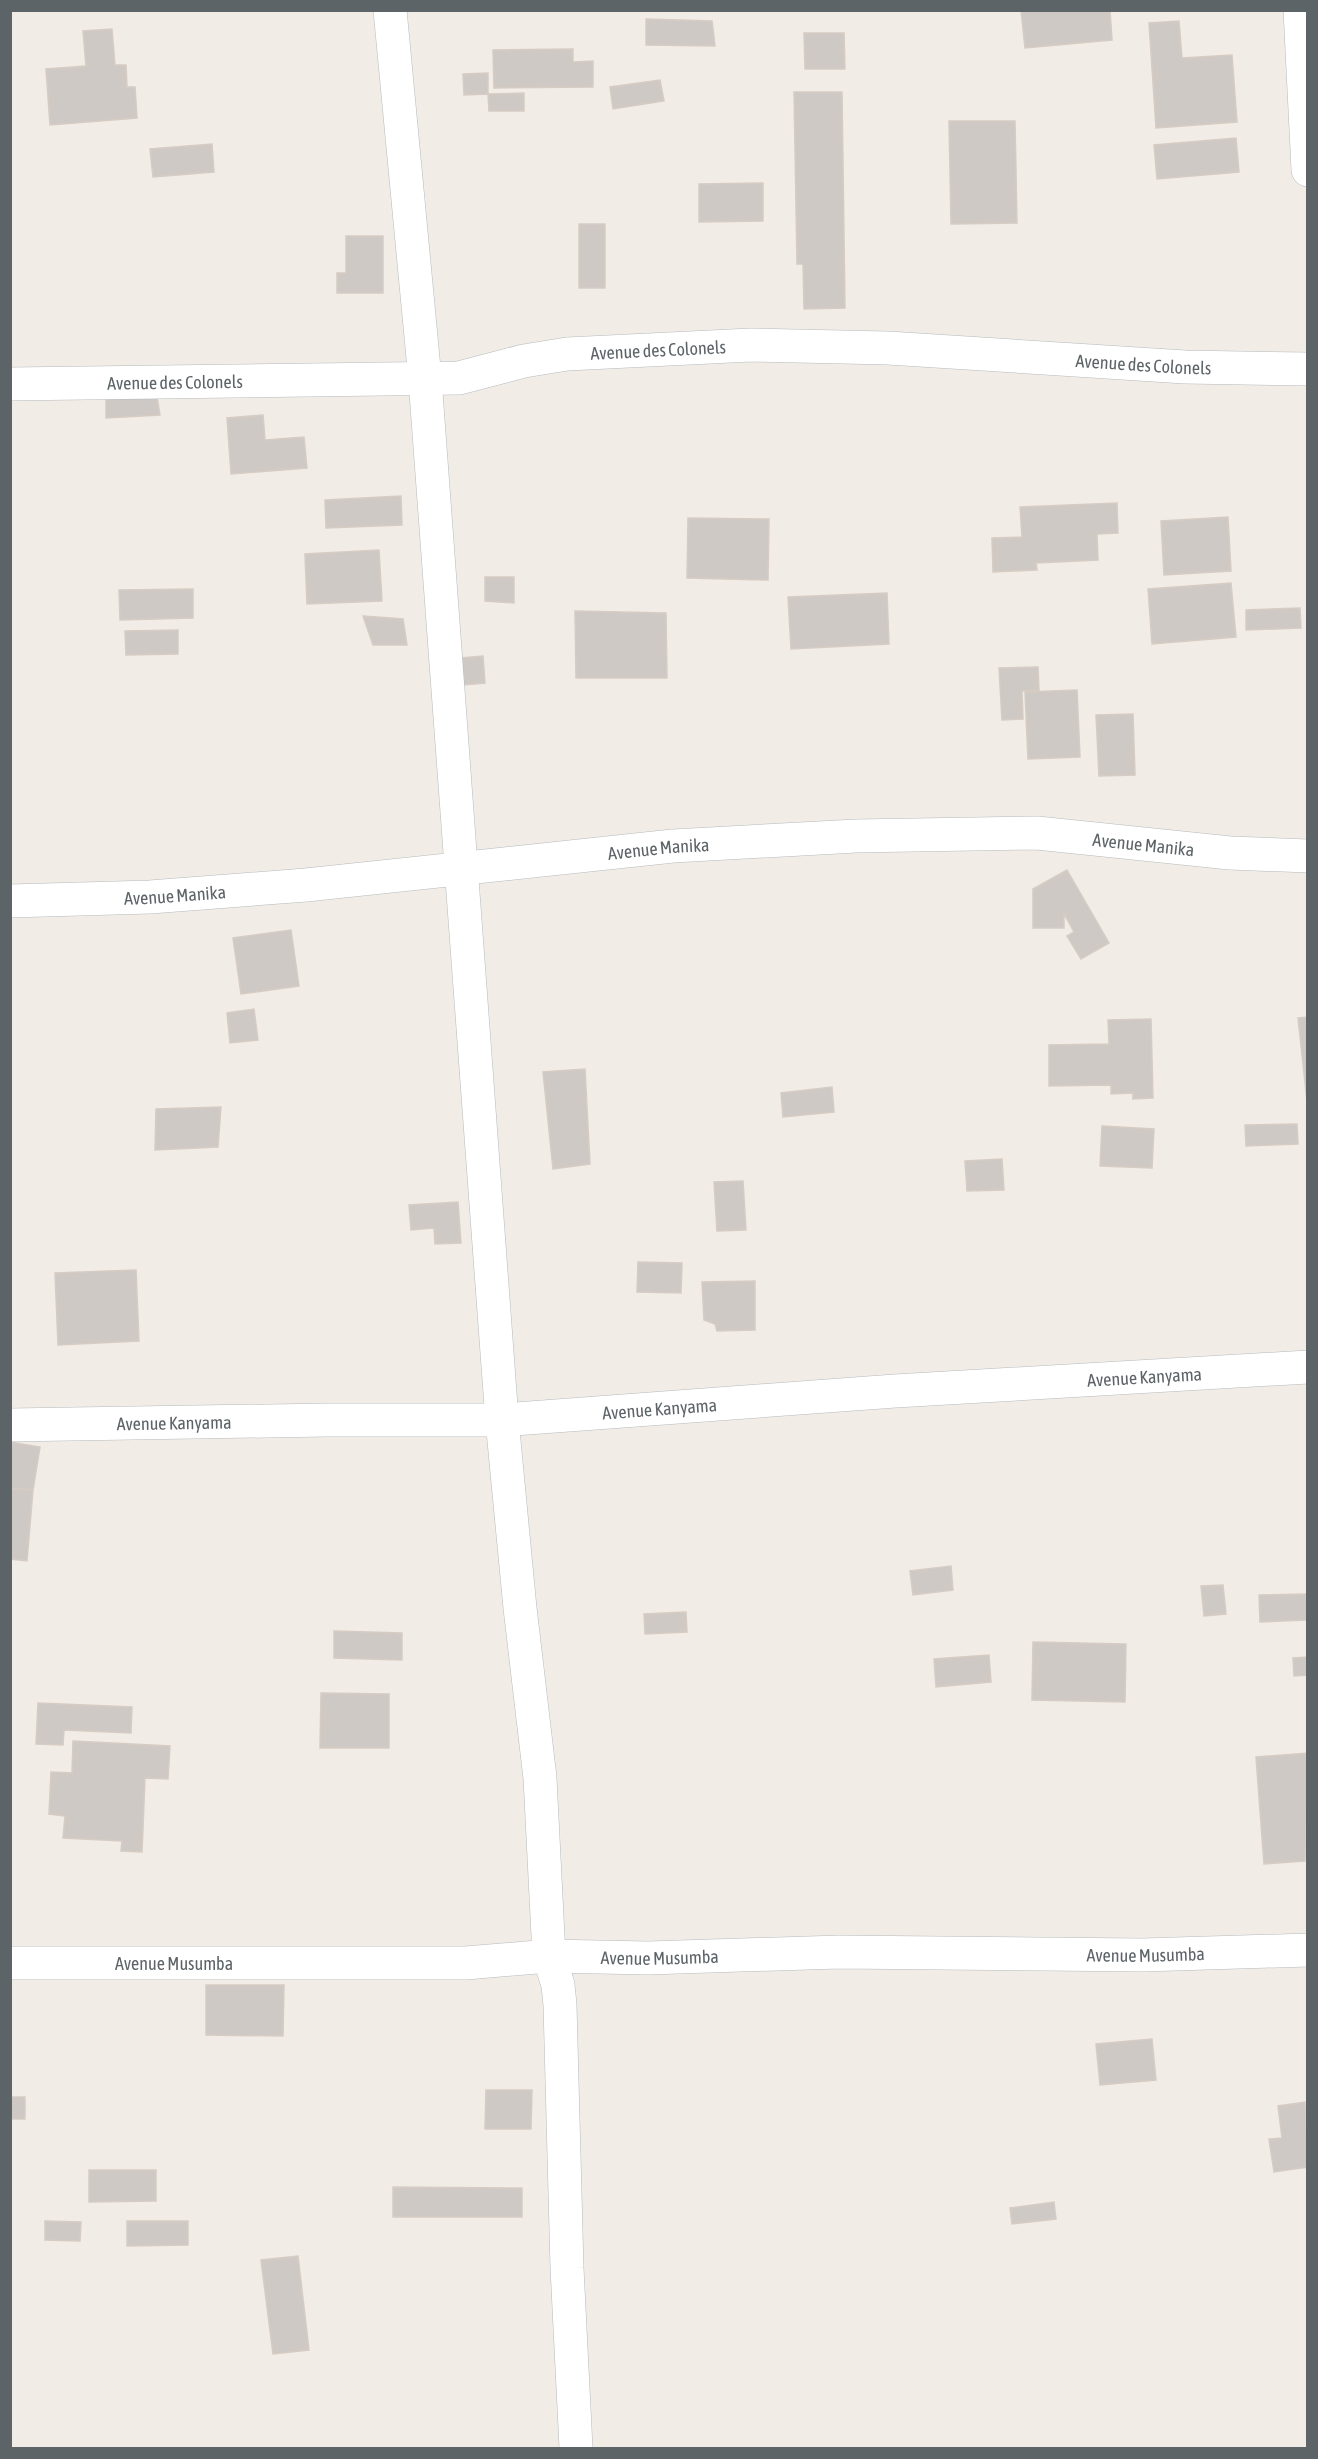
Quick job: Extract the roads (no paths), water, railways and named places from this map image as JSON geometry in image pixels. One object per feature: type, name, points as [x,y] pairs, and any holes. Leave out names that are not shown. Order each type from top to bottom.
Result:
[{"type":"street","points":[[390,10],[425,379],[502,1420],[520,1608],[540,1778],[549,1956],[558,1985],[560,2005],[567,2268],[576,2448]]},
{"type":"street","points":[[1300,10],[1308,170]]},
{"type":"street","name":"Avenue des Colonels","points":[[10,384],[459,378],[524,361],[567,354],[751,345],[888,348],[1185,367],[1308,369]]},
{"type":"street","name":"Avenue Manika","points":[[10,900],[161,896],[461,870],[673,846],[856,836],[1037,832],[1230,853],[1308,856]]},
{"type":"street","name":"Avenue Kanyama","points":[[10,1425],[502,1420],[895,1390],[1308,1367]]},
{"type":"street","name":"Avenue Musumba","points":[[10,1963],[466,1963],[549,1956],[648,1958],[839,1952],[1143,1955],[1308,1950]]}]
